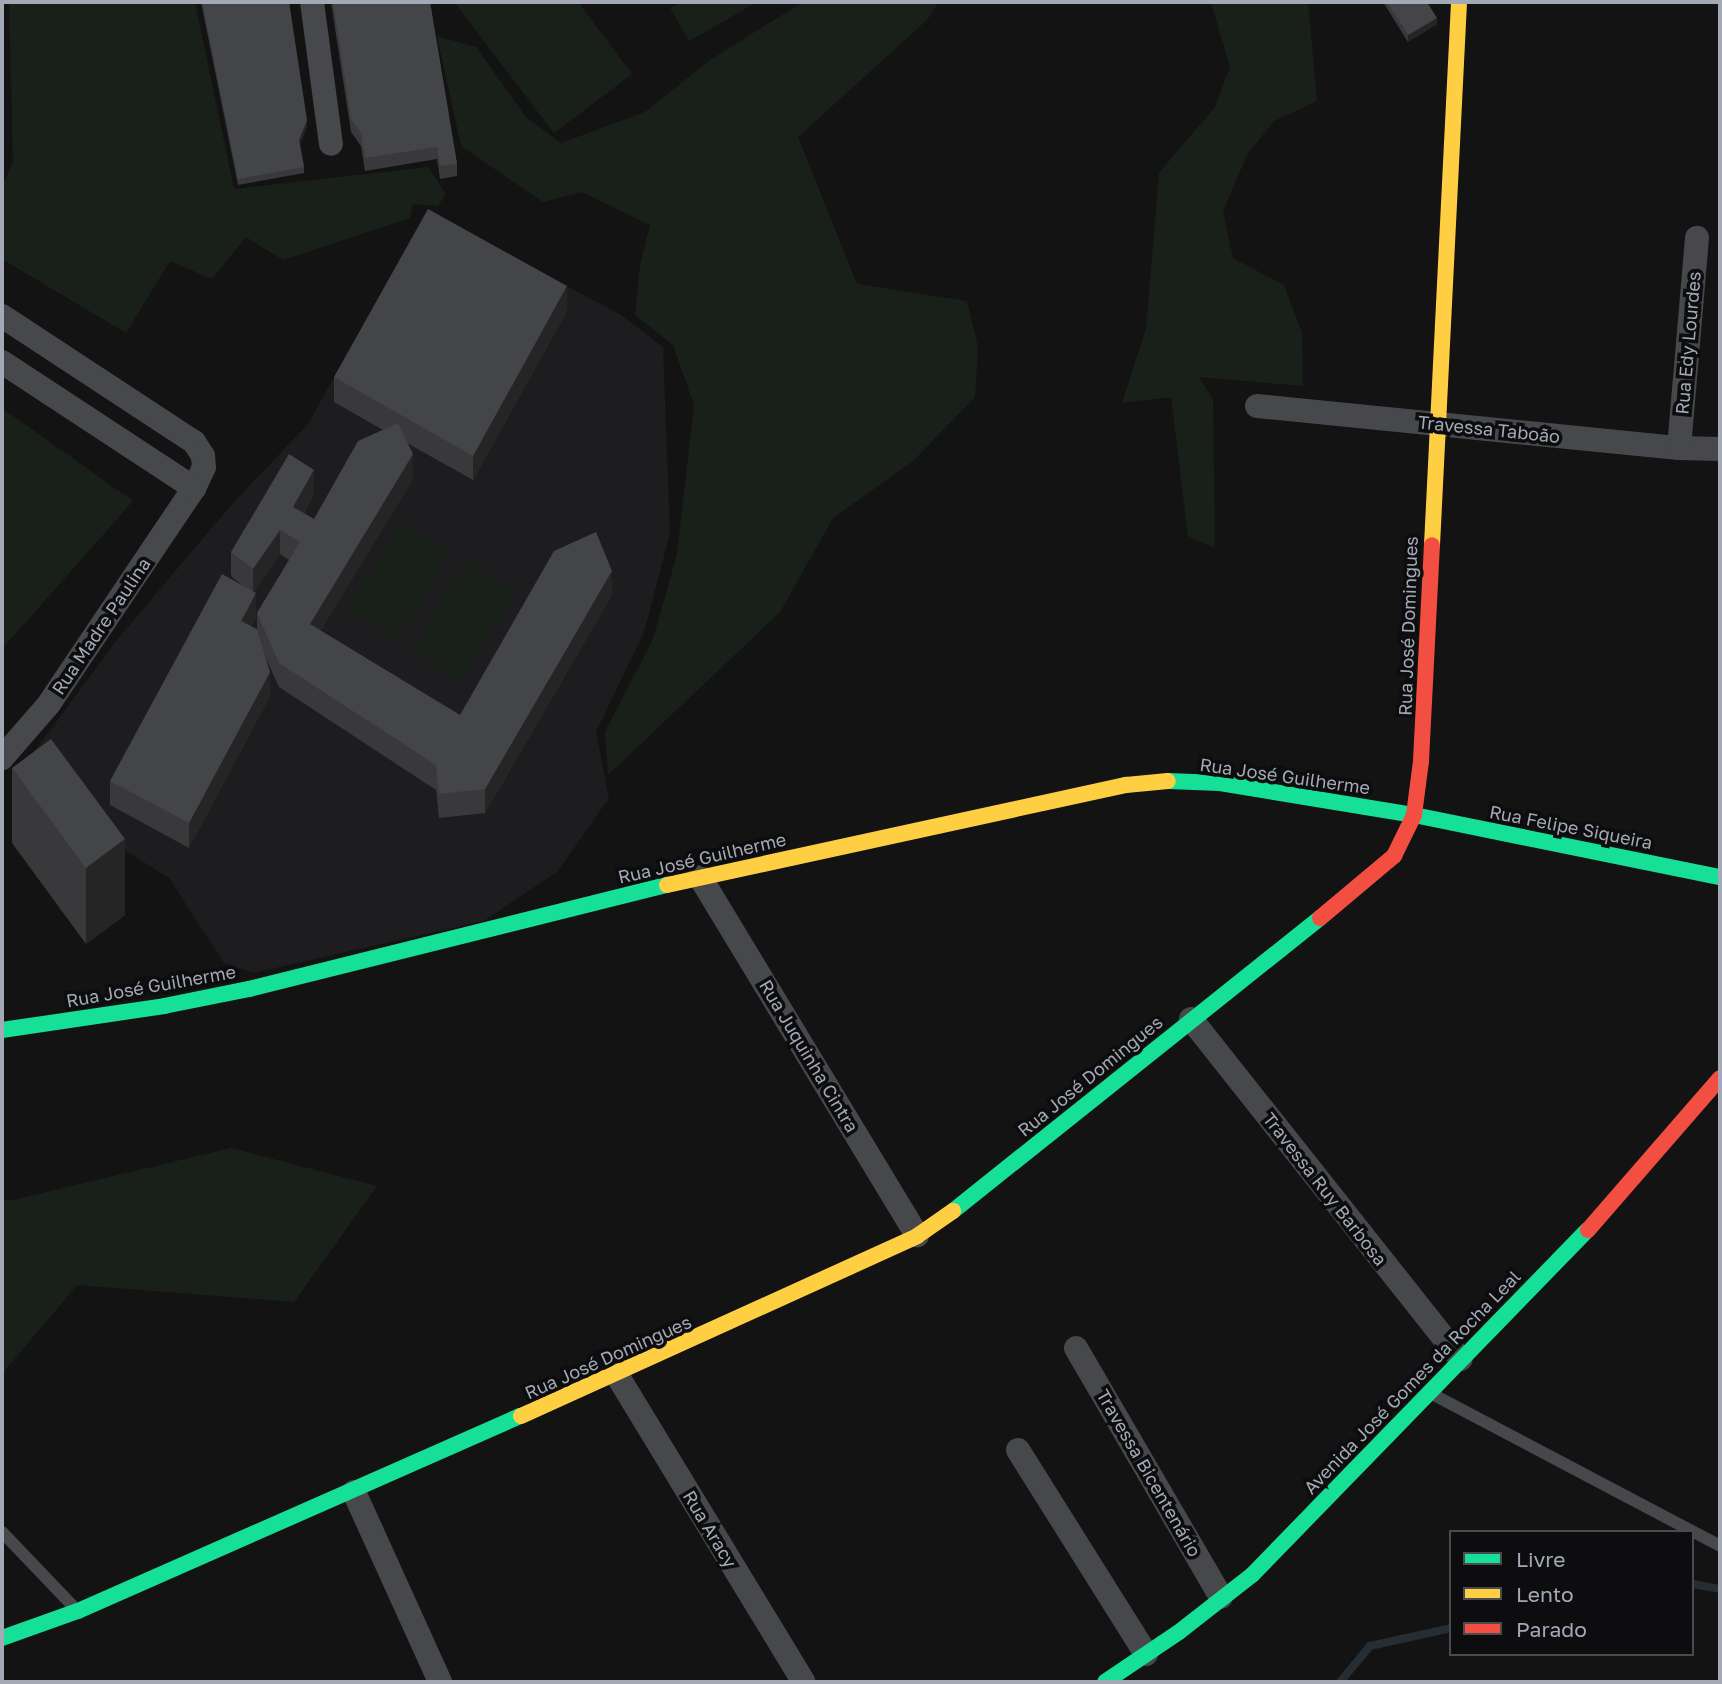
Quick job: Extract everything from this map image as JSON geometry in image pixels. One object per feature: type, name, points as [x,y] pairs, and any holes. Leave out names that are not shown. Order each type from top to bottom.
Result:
[{"type":"street","points":[[312,2],[331,144]]},
{"type":"street","name":"Rua José Domingues","points":[[2,1638],[78,1611],[354,1492],[617,1375],[917,1236],[967,1202],[1191,1019],[1366,882],[1394,856],[1414,815],[1421,761],[1459,2]]},
{"type":"street","name":"Rua Edy Lourdes","points":[[1679,448],[1697,238]]},
{"type":"street","name":"Rua Madre Paulina","points":[[2,316],[194,442],[203,456],[204,467],[194,488],[48,704],[2,758]]},
{"type":"street","points":[[2,362],[194,488]]},
{"type":"street","name":"Travessa Taboão","points":[[1258,406],[1679,448],[1720,449]]},
{"type":"street","name":"Rua José Guilherme","points":[[2,1030],[164,1006],[249,989],[700,877],[1126,785],[1173,781],[1220,783],[1414,815]]},
{"type":"street","name":"Rua Felipe Siqueira","points":[[1414,815],[1720,877]]},
{"type":"street","name":"Rua Juquinha Cintra","points":[[700,877],[917,1236]]},
{"type":"street","name":"Travessa Ruy Barbosa","points":[[1191,1019],[1460,1359]]},
{"type":"street","name":"Avenida José Gomes da Rocha Leal","points":[[1105,1682],[1252,1574],[1608,1209],[1720,1078]]},
{"type":"street","name":"Travessa Bicentenário","points":[[1076,1348],[1221,1597]]},
{"type":"street","name":"Rua Aracy","points":[[617,1375],[800,1681]]},
{"type":"street","points":[[1018,1450],[1146,1654]]},
{"type":"street","points":[[354,1492],[440,1682]]},
{"type":"lane","points":[[1429,1392],[1690,1530]]},
{"type":"lane","points":[[2,1532],[78,1611]]},
{"type":"lane","points":[[1694,1532],[1720,1546]]},
{"type":"shaded area","points":[[9,2],[195,2],[234,189],[428,167],[446,194],[438,206],[413,204],[410,218],[283,260],[246,237],[212,279],[170,261],[126,333],[2,259],[2,186],[13,162]]},
{"type":"shaded area","points":[[454,2],[578,2],[632,74],[554,133]]},
{"type":"shaded area","points":[[680,2],[757,2],[689,41],[670,8]]},
{"type":"shaded area","points":[[803,2],[939,2],[928,19],[798,137],[857,284],[967,301],[978,347],[975,397],[913,461],[833,518],[780,612],[608,775],[605,732],[653,639],[677,554],[694,405],[673,345],[635,315],[640,264],[650,225],[582,192],[543,202],[461,146],[437,36],[476,47],[526,117],[561,143],[645,112],[710,60]]},
{"type":"shaded area","points":[[1211,2],[1308,2],[1317,101],[1274,121],[1248,153],[1223,211],[1233,258],[1284,285],[1302,333],[1303,386],[1199,377],[1213,399],[1215,548],[1188,536],[1171,397],[1122,403],[1146,328],[1159,173],[1215,107],[1230,67]]},
{"type":"shaded area","points":[[427,211],[621,315],[663,347],[670,533],[644,632],[596,732],[609,798],[558,871],[484,921],[253,973],[224,963],[169,878],[38,796],[18,774],[116,641],[233,503],[308,424]]},
{"type":"shaded area","points":[[2,408],[133,501],[2,649]]},
{"type":"shaded area","points":[[400,523],[450,553],[397,641],[347,610]]},
{"type":"shaded area","points":[[466,559],[517,590],[461,682],[410,652]]},
{"type":"shaded area","points":[[231,1148],[377,1186],[294,1302],[77,1285],[2,1374],[2,1199],[13,1200]]},
{"type":"building","points":[[202,2],[289,2],[307,120],[299,140],[304,167],[238,179]]},
{"type":"building","points":[[333,2],[430,2],[457,164],[440,166],[437,147],[365,158],[361,133],[351,119]]},
{"type":"building","points":[[1387,2],[1427,2],[1437,18],[1408,35]]},
{"type":"building","points":[[428,209],[567,286],[473,456],[334,377]]},
{"type":"building","points":[[398,423],[413,454],[310,624],[460,715],[554,551],[596,532],[612,571],[485,789],[439,794],[436,765],[279,663],[257,613],[300,542],[280,530],[253,569],[231,552],[289,454],[314,470],[293,507],[314,519],[358,441]]},
{"type":"building","points":[[222,574],[256,593],[241,621],[257,629],[270,672],[189,823],[110,781]]},
{"type":"building","points":[[51,739],[125,839],[86,868],[12,768]]},
{"type":"waterway","points":[[1694,1584],[1720,1589]]},
{"type":"waterway","points":[[1340,1682],[1370,1646],[1449,1628]]},
{"type":"traffic: fast","points":[[1168,781],[1220,783],[1414,815],[1720,877]]},
{"type":"traffic: fast","points":[[2,1030],[164,1006],[249,989],[667,885]]},
{"type":"traffic: fast","points":[[953,1211],[1320,918]]},
{"type":"traffic: fast","points":[[1105,1682],[1179,1632],[1252,1575],[1588,1230]]},
{"type":"traffic: fast","points":[[2,1638],[78,1611],[521,1416]]},
{"type":"traffic: slow","points":[[1432,545],[1459,2]]},
{"type":"traffic: slow","points":[[667,885],[1126,785],[1168,781]]},
{"type":"traffic: slow","points":[[521,1416],[917,1236],[953,1211]]},
{"type":"traffic: jam","points":[[1320,918],[1394,856],[1414,815],[1421,761],[1432,545]]},
{"type":"traffic: jam","points":[[1588,1230],[1720,1078]]}]
